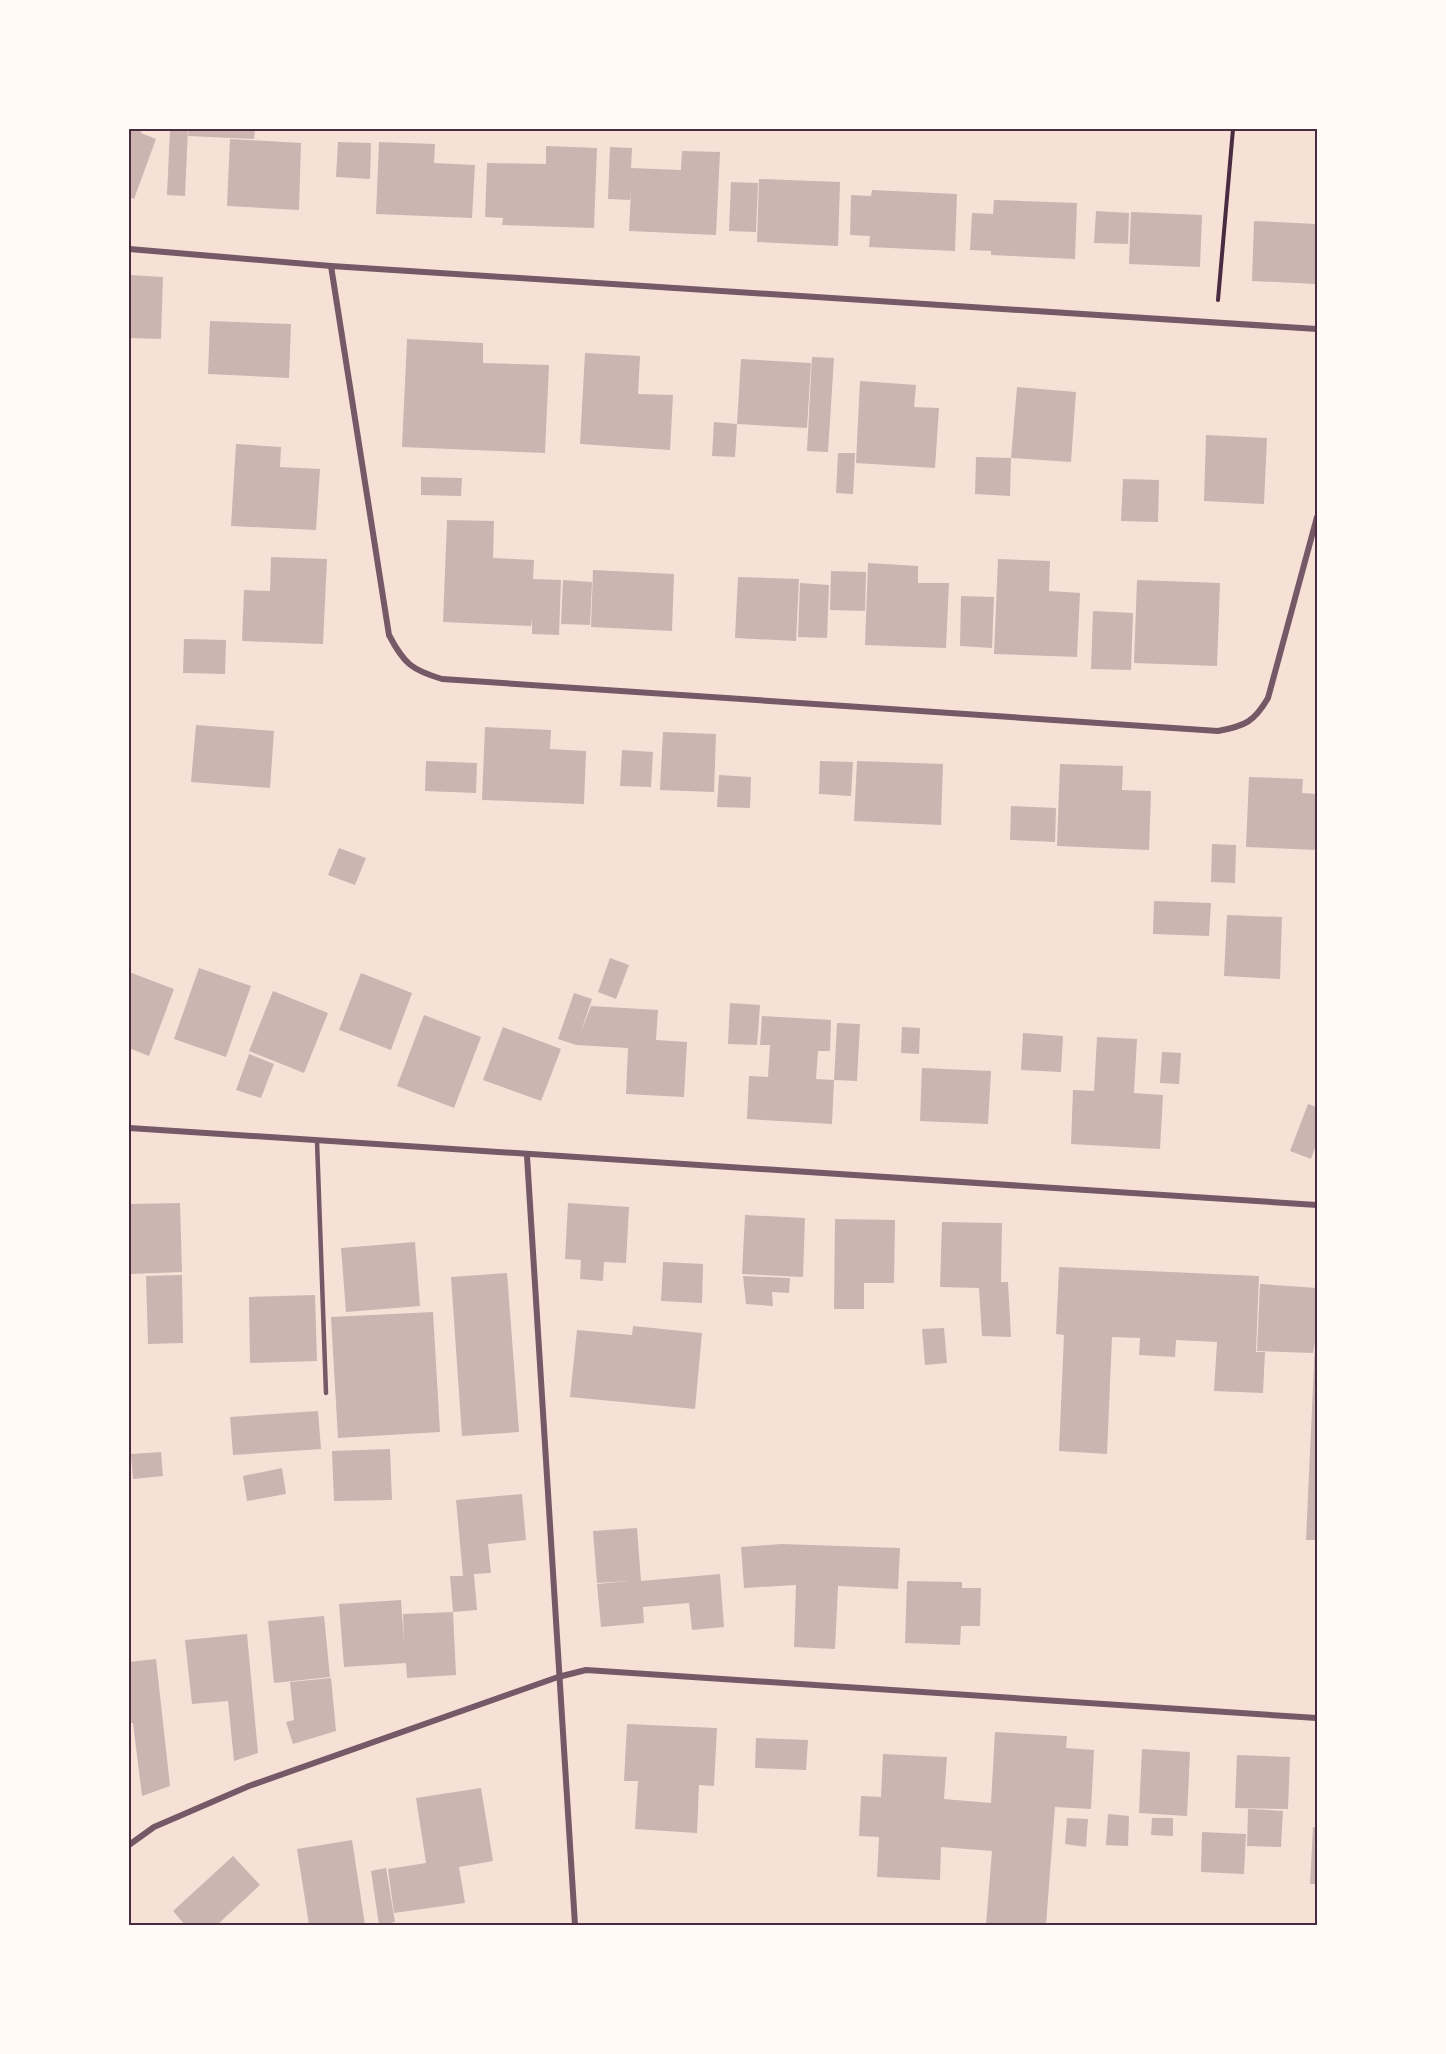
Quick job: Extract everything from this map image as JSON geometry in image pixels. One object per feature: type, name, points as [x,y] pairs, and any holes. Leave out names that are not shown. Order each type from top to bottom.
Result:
[{"type":"street","points":[[129,249],[331,266],[1317,329]]},
{"type":"street","points":[[331,266],[389,635],[400,657],[418,672],[442,679],[1218,731],[1240,727],[1258,716],[1268,698],[1317,517]]},
{"type":"street","points":[[129,1128],[527,1156],[1317,1205]]},
{"type":"street","points":[[527,1156],[575,1925]]},
{"type":"street","points":[[129,1845],[154,1827],[249,1786],[558,1677],[586,1670],[1317,1718]]},
{"type":"lane","points":[[317,1141],[326,1392]]},
{"type":"path","points":[[1217,322],[1233,129]]},
{"type":"building","points":[[129,129],[142,129],[141,133],[156,139],[134,199],[129,197]]},
{"type":"building","points":[[170,129],[188,129],[185,196],[167,195]]},
{"type":"building","points":[[189,129],[255,129],[254,139],[188,136]]},
{"type":"building","points":[[230,139],[301,143],[299,210],[227,206]]},
{"type":"building","points":[[338,142],[371,143],[370,179],[336,177]]},
{"type":"building","points":[[379,142],[435,144],[434,163],[475,165],[472,218],[376,214]]},
{"type":"building","points":[[546,146],[597,148],[594,228],[502,225],[503,218],[485,217],[487,163],[546,164]]},
{"type":"building","points":[[610,147],[632,148],[631,168],[681,170],[682,151],[720,152],[716,235],[629,231],[631,190],[630,200],[608,199]]},
{"type":"building","points":[[759,179],[840,182],[838,246],[757,242]]},
{"type":"building","points":[[731,182],[758,183],[756,232],[729,231]]},
{"type":"building","points":[[872,190],[957,194],[955,251],[869,247],[870,236],[850,235],[851,195],[871,196]]},
{"type":"building","points":[[994,200],[1077,203],[1075,259],[991,255],[991,251],[970,250],[972,213],[993,214]]},
{"type":"building","points":[[1096,211],[1129,213],[1128,244],[1094,243]]},
{"type":"building","points":[[1131,212],[1202,215],[1200,267],[1129,264]]},
{"type":"building","points":[[1254,221],[1317,224],[1317,284],[1252,281]]},
{"type":"building","points":[[129,275],[163,277],[161,339],[129,338]]},
{"type":"building","points":[[210,321],[291,324],[289,378],[208,374]]},
{"type":"building","points":[[407,339],[483,343],[483,363],[549,365],[545,453],[402,447]]},
{"type":"building","points":[[585,353],[640,356],[638,394],[673,395],[670,450],[580,444]]},
{"type":"building","points":[[812,357],[834,358],[828,452],[807,451]]},
{"type":"building","points":[[741,359],[811,363],[807,428],[737,424]]},
{"type":"building","points":[[860,381],[916,385],[914,407],[939,408],[935,468],[856,463]]},
{"type":"building","points":[[1017,387],[1076,392],[1071,462],[1011,458]]},
{"type":"building","points":[[714,422],[737,424],[735,457],[712,456]]},
{"type":"building","points":[[1206,435],[1267,438],[1264,504],[1204,501]]},
{"type":"building","points":[[236,444],[281,447],[280,467],[320,469],[316,530],[231,526]]},
{"type":"building","points":[[838,453],[855,453],[853,494],[836,493]]},
{"type":"building","points":[[976,457],[1011,458],[1010,496],[975,494]]},
{"type":"building","points":[[421,477],[462,478],[461,496],[421,495]]},
{"type":"building","points":[[1123,479],[1159,480],[1158,522],[1121,521]]},
{"type":"building","points":[[447,520],[494,521],[493,558],[534,560],[533,579],[561,580],[559,635],[532,634],[532,619],[531,626],[443,622]]},
{"type":"building","points":[[271,557],[327,559],[323,644],[242,641],[244,590],[270,591]]},
{"type":"building","points":[[998,559],[1050,561],[1049,591],[1080,593],[1077,657],[994,654]]},
{"type":"building","points":[[868,563],[918,566],[918,583],[949,583],[946,648],[865,645]]},
{"type":"building","points":[[593,570],[674,574],[672,631],[591,627]]},
{"type":"building","points":[[831,571],[866,572],[865,611],[830,610]]},
{"type":"building","points":[[738,577],[799,579],[796,641],[735,638]]},
{"type":"building","points":[[563,580],[592,582],[590,625],[561,624]]},
{"type":"building","points":[[1137,580],[1220,583],[1217,666],[1134,663]]},
{"type":"building","points":[[800,583],[829,585],[827,638],[798,637]]},
{"type":"building","points":[[961,596],[994,597],[992,648],[960,646]]},
{"type":"building","points":[[1093,611],[1133,613],[1131,670],[1091,669]]},
{"type":"building","points":[[184,639],[226,640],[225,674],[183,673]]},
{"type":"building","points":[[196,725],[274,731],[270,788],[191,782]]},
{"type":"building","points":[[485,727],[551,730],[550,749],[586,751],[584,804],[482,800]]},
{"type":"building","points":[[663,732],[716,734],[714,792],[660,790]]},
{"type":"building","points":[[622,750],[653,752],[651,787],[620,786]]},
{"type":"building","points":[[426,761],[477,763],[476,793],[425,791]]},
{"type":"building","points":[[820,761],[853,762],[851,796],[819,794]]},
{"type":"building","points":[[857,761],[943,764],[941,825],[854,821]]},
{"type":"building","points":[[1060,764],[1123,766],[1122,790],[1151,791],[1149,850],[1057,846]]},
{"type":"building","points":[[719,775],[751,777],[750,808],[717,807]]},
{"type":"building","points":[[1249,777],[1303,779],[1302,793],[1317,794],[1317,850],[1246,847]]},
{"type":"building","points":[[1011,806],[1056,808],[1055,842],[1010,840]]},
{"type":"building","points":[[1212,844],[1236,845],[1235,883],[1211,882]]},
{"type":"building","points":[[339,848],[366,858],[355,885],[328,875]]},
{"type":"building","points":[[1154,901],[1211,903],[1209,936],[1153,934]]},
{"type":"building","points":[[1227,915],[1282,917],[1280,979],[1224,976]]},
{"type":"building","points":[[610,958],[629,965],[616,999],[598,992]]},
{"type":"building","points":[[199,968],[251,986],[226,1057],[174,1039]]},
{"type":"building","points":[[129,972],[174,989],[149,1056],[129,1048]]},
{"type":"building","points":[[361,973],[412,993],[391,1050],[339,1030]]},
{"type":"building","points":[[273,991],[328,1013],[304,1073],[249,1051]]},
{"type":"building","points":[[574,993],[592,999],[580,1034],[591,1006],[658,1010],[656,1040],[687,1042],[684,1097],[626,1094],[628,1048],[576,1045],[558,1039]]},
{"type":"building","points":[[730,1003],[760,1005],[757,1045],[728,1044]]},
{"type":"building","points":[[424,1015],[481,1037],[454,1108],[397,1086]]},
{"type":"building","points":[[762,1016],[831,1020],[830,1051],[818,1051],[816,1079],[834,1080],[832,1124],[747,1119],[749,1076],[768,1077],[770,1045],[760,1045]]},
{"type":"building","points":[[837,1023],[860,1024],[857,1081],[834,1080]]},
{"type":"building","points":[[503,1027],[561,1049],[541,1101],[483,1080]]},
{"type":"building","points":[[902,1027],[920,1028],[919,1054],[901,1053]]},
{"type":"building","points":[[1023,1033],[1063,1036],[1061,1072],[1021,1070]]},
{"type":"building","points":[[1097,1037],[1137,1039],[1134,1093],[1163,1095],[1160,1149],[1071,1144],[1073,1090],[1094,1091]]},
{"type":"building","points":[[1162,1052],[1181,1053],[1179,1084],[1160,1083]]},
{"type":"building","points":[[249,1054],[274,1064],[261,1098],[236,1090]]},
{"type":"building","points":[[922,1068],[991,1071],[988,1124],[920,1121]]},
{"type":"building","points":[[1308,1104],[1317,1107],[1317,1142],[1311,1159],[1290,1151]]},
{"type":"building","points":[[180,1203],[182,1272],[129,1274],[129,1204]]},
{"type":"building","points":[[568,1203],[629,1207],[626,1263],[604,1262],[603,1281],[580,1279],[581,1260],[565,1259]]},
{"type":"building","points":[[745,1215],[805,1218],[803,1277],[742,1274]]},
{"type":"building","points":[[835,1219],[895,1220],[894,1283],[864,1283],[864,1309],[834,1309]]},
{"type":"building","points":[[942,1222],[1002,1223],[1001,1282],[1008,1282],[1011,1337],[982,1336],[979,1288],[940,1287]]},
{"type":"building","points":[[415,1242],[420,1306],[346,1312],[341,1248]]},
{"type":"building","points":[[663,1262],[703,1264],[702,1303],[661,1301]]},
{"type":"building","points":[[1059,1267],[1259,1276],[1256,1352],[1265,1352],[1263,1393],[1214,1391],[1217,1342],[1176,1340],[1175,1357],[1139,1355],[1140,1338],[1112,1337],[1107,1454],[1059,1451],[1064,1335],[1056,1334]]},
{"type":"building","points":[[507,1273],[519,1432],[462,1436],[451,1277]]},
{"type":"building","points":[[182,1275],[183,1343],[148,1344],[146,1276]]},
{"type":"building","points":[[743,1276],[790,1278],[789,1293],[772,1292],[773,1306],[746,1304]]},
{"type":"building","points":[[1260,1284],[1317,1288],[1317,1540],[1306,1540],[1315,1342],[1313,1353],[1257,1351]]},
{"type":"building","points":[[315,1295],[317,1361],[250,1363],[249,1297]]},
{"type":"building","points":[[433,1312],[440,1432],[338,1438],[331,1317]]},
{"type":"building","points":[[633,1326],[702,1333],[695,1409],[570,1397],[577,1330],[632,1335]]},
{"type":"building","points":[[944,1328],[947,1363],[925,1365],[922,1329]]},
{"type":"building","points":[[318,1411],[321,1449],[233,1455],[230,1417]]},
{"type":"building","points":[[390,1449],[392,1500],[334,1501],[332,1451]]},
{"type":"building","points":[[161,1452],[163,1476],[133,1479],[131,1454]]},
{"type":"building","points":[[282,1468],[286,1494],[247,1501],[243,1476]]},
{"type":"building","points":[[522,1494],[526,1540],[488,1544],[491,1573],[474,1574],[477,1610],[453,1612],[450,1576],[463,1576],[456,1500]]},
{"type":"building","points":[[637,1528],[641,1581],[720,1574],[724,1627],[692,1630],[689,1603],[643,1607],[644,1623],[601,1627],[597,1584],[629,1581],[597,1583],[593,1531]]},
{"type":"building","points":[[781,1544],[900,1548],[898,1589],[838,1586],[835,1649],[794,1647],[796,1585],[744,1588],[741,1547]]},
{"type":"building","points":[[907,1581],[962,1582],[962,1588],[981,1588],[980,1626],[961,1626],[960,1645],[905,1643]]},
{"type":"building","points":[[401,1600],[404,1643],[403,1614],[453,1612],[456,1675],[407,1678],[406,1663],[344,1667],[339,1604]]},
{"type":"building","points":[[324,1616],[330,1677],[274,1683],[268,1621]]},
{"type":"building","points":[[247,1634],[258,1753],[234,1761],[228,1701],[192,1704],[185,1640]]},
{"type":"building","points":[[156,1659],[170,1786],[142,1796],[133,1723],[129,1723],[129,1662]]},
{"type":"building","points":[[331,1678],[336,1731],[293,1744],[286,1722],[294,1720],[290,1682]]},
{"type":"building","points":[[627,1724],[717,1728],[714,1786],[699,1785],[697,1833],[635,1829],[638,1781],[624,1781]]},
{"type":"building","points":[[995,1732],[1067,1736],[1066,1748],[1094,1750],[1091,1809],[1055,1807],[1046,1925],[986,1925],[992,1851],[941,1847],[940,1880],[877,1877],[879,1837],[859,1836],[861,1796],[881,1797],[883,1754],[947,1757],[944,1799],[991,1803]]},
{"type":"building","points":[[756,1738],[808,1740],[806,1770],[755,1768]]},
{"type":"building","points":[[1142,1749],[1190,1752],[1187,1816],[1139,1813]]},
{"type":"building","points":[[1237,1755],[1290,1757],[1288,1809],[1235,1808]]},
{"type":"building","points":[[481,1788],[493,1861],[459,1867],[465,1903],[394,1913],[388,1869],[426,1863],[416,1798]]},
{"type":"building","points":[[1248,1809],[1283,1811],[1281,1847],[1247,1846]]},
{"type":"building","points":[[1108,1814],[1129,1816],[1128,1846],[1106,1845]]},
{"type":"building","points":[[1067,1818],[1088,1819],[1086,1847],[1065,1844]]},
{"type":"building","points":[[1152,1818],[1173,1818],[1173,1836],[1151,1835]]},
{"type":"building","points":[[1313,1827],[1317,1828],[1317,1884],[1310,1884]]},
{"type":"building","points":[[1202,1832],[1246,1834],[1244,1874],[1201,1872]]},
{"type":"building","points":[[352,1840],[365,1925],[309,1925],[297,1849]]},
{"type":"building","points":[[233,1856],[260,1885],[217,1925],[185,1925],[173,1911]]},
{"type":"building","points":[[386,1868],[395,1922],[379,1925],[371,1871]]}]
